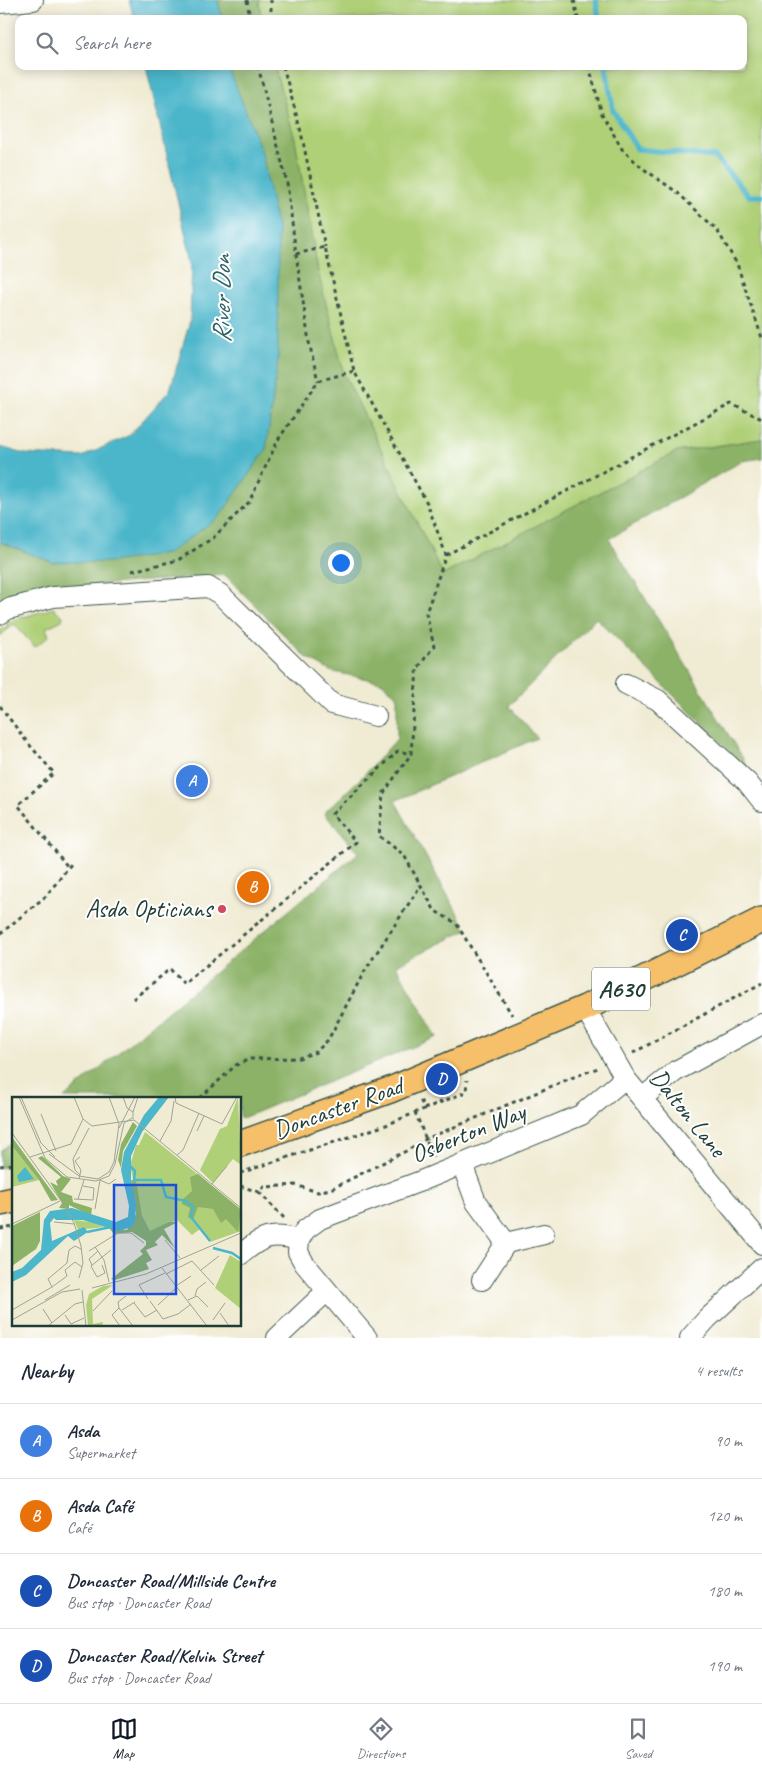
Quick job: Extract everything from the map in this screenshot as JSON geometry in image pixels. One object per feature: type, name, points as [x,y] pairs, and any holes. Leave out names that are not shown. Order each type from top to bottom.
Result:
[{"type":"main road","name":"Doncaster Road","points":[[241,1144],[390,1090],[585,1008],[762,920]]},
{"type":"street","points":[[0,3],[33,0]]},
{"type":"street","points":[[0,614],[8,609],[53,597],[208,587],[220,594],[332,704],[376,716]]},
{"type":"street","points":[[626,684],[658,700],[747,782],[762,801]]},
{"type":"street","name":"Dalton Lane","points":[[585,1008],[620,1070],[762,1244]]},
{"type":"street","points":[[642,1098],[676,1072],[762,1024]]},
{"type":"street","name":"Osberton Way","points":[[300,1238],[305,1230],[320,1219],[440,1173],[581,1115],[620,1070]]},
{"type":"street","points":[[462,1164],[476,1202],[506,1243]]},
{"type":"street","points":[[482,1280],[506,1243],[544,1234]]},
{"type":"street","points":[[241,1254],[265,1237],[276,1235],[300,1238],[298,1252],[304,1263],[366,1338]]},
{"type":"street","points":[[690,1338],[706,1320],[762,1268]]},
{"type":"street","points":[[277,1338],[327,1291]]},
{"type":"path","points":[[247,0],[249,15]]},
{"type":"path","points":[[271,0],[271,15]]},
{"type":"path","points":[[574,0],[577,15]]},
{"type":"path","points":[[259,70],[288,183],[309,342],[318,381]]},
{"type":"path","points":[[284,70],[301,132],[324,247],[354,371],[427,503],[446,555],[426,613],[434,646],[417,669],[411,754],[383,794],[379,836],[404,855],[435,911],[456,923],[524,1034]]},
{"type":"path","points":[[590,70],[602,114],[622,149],[641,167],[678,193],[717,230],[736,264],[762,338]]},
{"type":"path","points":[[296,254],[324,247]]},
{"type":"path","points":[[130,572],[178,560],[213,538],[249,502],[278,440],[318,381],[354,371]]},
{"type":"path","points":[[446,555],[731,404],[762,419]]},
{"type":"path","points":[[0,706],[27,742],[54,773],[18,805],[70,865],[46,896],[0,934]]},
{"type":"path","points":[[133,999],[170,969],[184,984],[356,842],[332,814],[398,751],[411,754]]},
{"type":"path","points":[[201,1097],[236,1065],[250,1059],[299,1058],[316,1052],[328,1040],[364,972],[421,885]]},
{"type":"path","points":[[259,1192],[264,1187],[295,1185],[318,1192],[333,1188],[406,1151],[426,1138],[576,1076],[620,1070],[762,983]]},
{"type":"path","points":[[424,1109],[466,1092],[468,1058]]},
{"type":"path","points":[[415,1112],[440,1173]]},
{"type":"path","points":[[241,1186],[259,1192],[300,1238]]},
{"type":"green space","points":[[218,0],[259,0],[261,15],[221,15]]},
{"type":"green space","points":[[259,0],[762,0],[762,439],[676,452],[443,575],[344,374],[318,272],[295,139],[275,70],[747,70],[747,15],[261,15]]},
{"type":"green space","points":[[230,70],[275,70],[295,139],[318,272],[344,374],[443,575],[676,452],[762,439],[762,458],[742,461],[609,539],[753,775],[596,618],[509,706],[537,738],[395,801],[467,930],[396,965],[437,1037],[241,1119],[241,1097],[65,1097],[358,853],[324,813],[361,778],[397,739],[397,695],[381,682],[330,671],[306,657],[225,575],[46,589],[0,602],[0,542],[52,562],[278,360]]},
{"type":"green space","points":[[53,608],[63,616],[62,620],[46,628],[49,636],[35,647],[14,624],[0,636],[0,629],[7,627],[7,622]]},
{"type":"green space","points":[[12,1142],[12,1170],[0,1167],[0,1151]]},
{"type":"water","points":[[129,0],[218,0],[221,15],[133,15]]},
{"type":"water","name":"River Don","points":[[147,70],[230,70],[262,153],[278,234],[278,360],[266,450],[219,517],[167,554],[110,562],[52,562],[0,542],[0,447],[25,454],[82,457],[130,435],[170,390],[190,321],[192,262]]},
{"type":"waterway","points":[[596,0],[598,15]]},
{"type":"waterway","points":[[607,70],[613,110],[637,149],[715,157],[749,196],[762,196]]},
{"type":"place","name":"Asda","points":[[192,781]]},
{"type":"place","name":"Asda Café","points":[[253,887]]},
{"type":"place","name":"Asda Opticians","points":[[222,909]]},
{"type":"place","name":"Doncaster Road/Millside Centre","points":[[682,935]]},
{"type":"place","name":"Doncaster Road/Kelvin Street","points":[[442,1079]]}]
